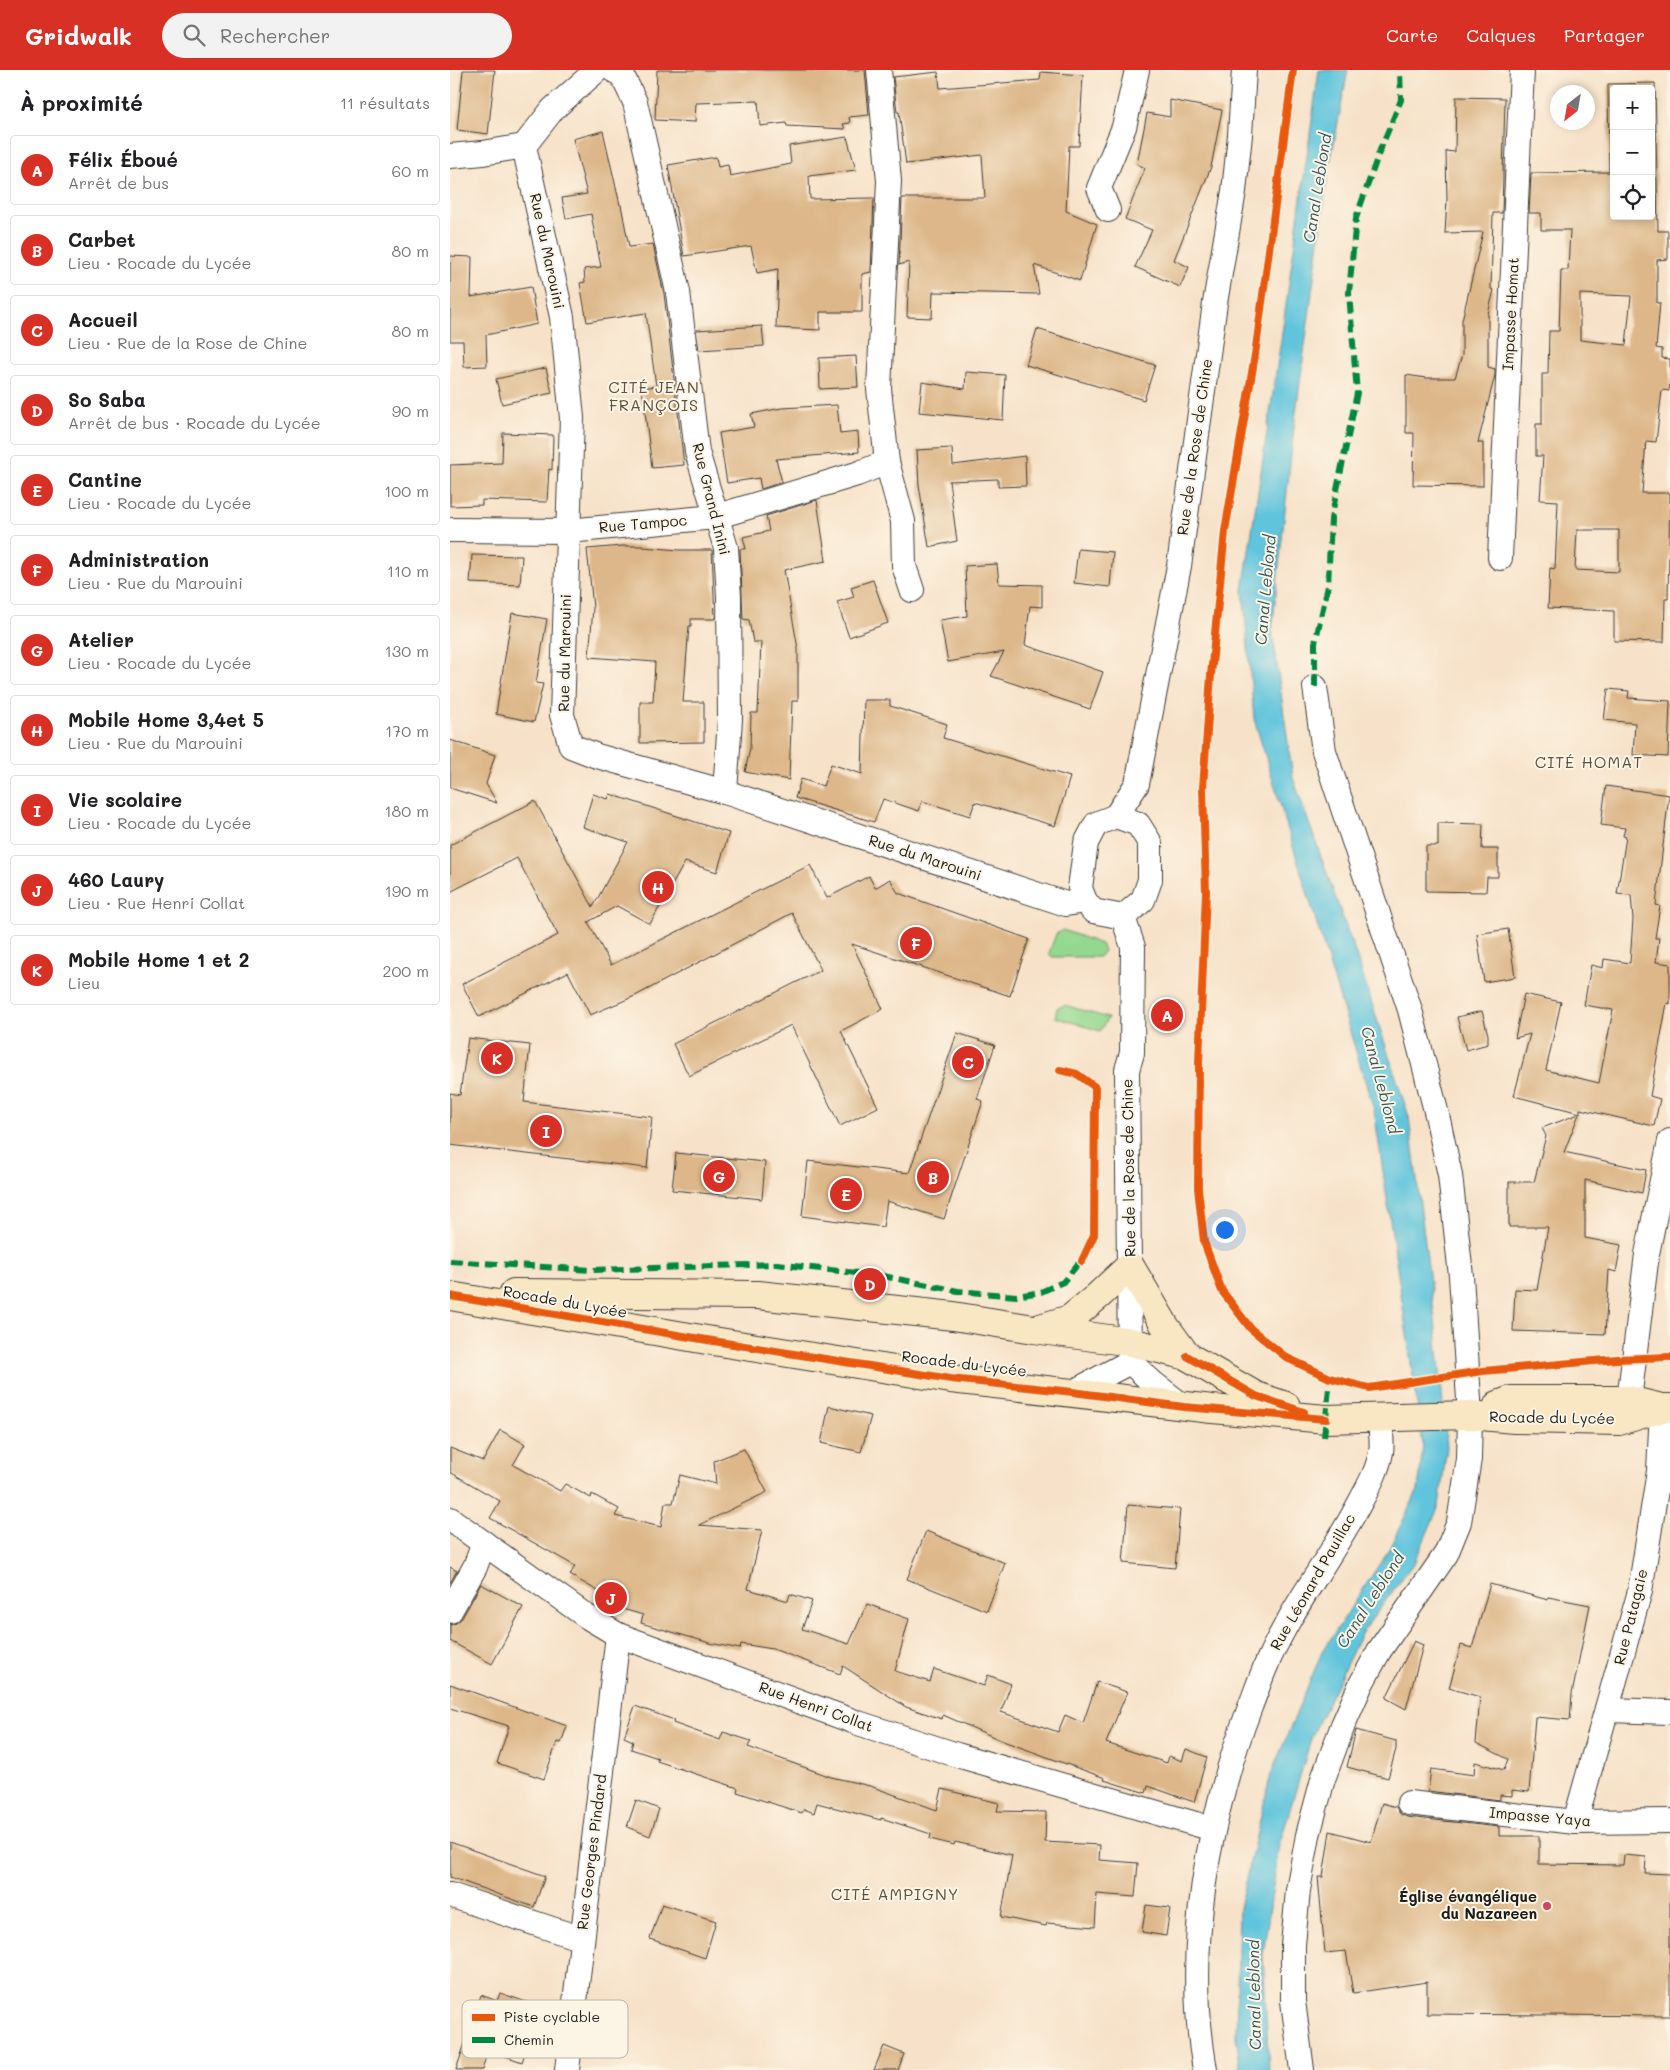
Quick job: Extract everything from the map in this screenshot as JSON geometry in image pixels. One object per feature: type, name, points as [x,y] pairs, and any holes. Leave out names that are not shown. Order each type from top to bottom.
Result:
[{"type":"main road","points":[[1034,1330],[1070,1319],[1130,1266],[1165,1326],[1187,1356]]},
{"type":"main road","name":"Rocade du Lycée","points":[[450,1294],[707,1340],[912,1372],[1184,1407],[1326,1419],[1470,1415],[1514,1419],[1619,1421],[1666,1408]]},
{"type":"main road","name":"Rocade du Lycée","points":[[450,1294],[758,1295],[953,1316],[1034,1330],[1131,1352],[1187,1356],[1256,1396],[1326,1419]]},
{"type":"main road","name":"Rocade du Lycée","points":[[1470,1415],[1511,1400],[1629,1400],[1666,1408]]},
{"type":"main road","points":[[1514,1419],[1535,1409],[1614,1410],[1629,1400]]},
{"type":"street","points":[[450,156],[524,146],[553,109],[597,70]]},
{"type":"street","name":"Rue Grand Inini","points":[[613,70],[622,75],[635,102],[678,292],[697,452],[715,517],[726,548],[730,719],[725,792]]},
{"type":"street","points":[[879,70],[889,181],[879,389],[887,462],[903,521],[904,566],[912,590]]},
{"type":"street","points":[[1108,210],[1099,188],[1124,127],[1136,70]]},
{"type":"street","name":"Rue de la Rose de Chine","points":[[1116,816],[1137,784],[1179,566],[1215,303],[1234,191],[1244,70]]},
{"type":"street","name":"Impasse Homat","points":[[1500,558],[1522,70]]},
{"type":"street","name":"Rue du Marouini","points":[[524,146],[562,318],[572,418],[562,715],[571,746],[597,756],[725,792],[1066,904],[1085,902]]},
{"type":"street","name":"Rue Tampoc","points":[[450,530],[568,531],[715,517],[857,474],[887,462]]},
{"type":"street","points":[[1302,2070],[1293,2001],[1294,1944],[1298,1890],[1308,1836],[1323,1779],[1361,1684],[1379,1651],[1446,1554],[1460,1522],[1468,1468],[1470,1415],[1461,1276],[1450,1175],[1441,1132],[1410,1010],[1324,752],[1315,687]]},
{"type":"street","points":[[1116,816],[1138,824],[1150,843],[1150,880],[1143,900],[1123,917],[1093,911],[1085,902],[1080,888],[1086,843],[1096,824],[1116,816]]},
{"type":"street","name":"Rue de la Rose de Chine","points":[[1123,917],[1133,947],[1132,1053],[1127,1070],[1131,1352]]},
{"type":"street","points":[[1629,1400],[1648,1254],[1670,1141]]},
{"type":"street","points":[[1073,1392],[1131,1352],[1153,1384],[1184,1407]]},
{"type":"street","name":"Rue Patagaie","points":[[1575,1822],[1640,1591],[1659,1471],[1666,1408]]},
{"type":"street","name":"Rue Léonard Pauillac","points":[[1205,2070],[1198,2011],[1199,1955],[1204,1877],[1213,1829],[1237,1742],[1267,1661],[1303,1595],[1341,1536],[1368,1487],[1391,1418]]},
{"type":"street","name":"Rue Henri Collat","points":[[450,1519],[586,1616],[618,1635],[876,1729],[957,1755],[1213,1829]]},
{"type":"street","points":[[450,1611],[475,1566],[484,1543]]},
{"type":"street","name":"Rue Georges Pindard","points":[[575,2000],[618,1635]]},
{"type":"street","points":[[1607,1710],[1670,1712]]},
{"type":"street","name":"Impasse Yaya","points":[[1410,1803],[1575,1822],[1670,1821]]},
{"type":"street","points":[[450,1895],[582,1939]]},
{"type":"green space","points":[[1063,930],[1101,944],[1104,951],[1099,957],[1052,957],[1049,953],[1056,934]]},
{"type":"green space","points":[[1065,1005],[1108,1018],[1100,1031],[1055,1017],[1057,1008]]},
{"type":"water","name":"Canal Leblond","points":[[1319,70],[1348,70],[1328,174],[1294,427],[1272,630],[1293,778],[1356,955],[1409,1117],[1436,1329],[1447,1447],[1439,1506],[1415,1561],[1361,1634],[1312,1736],[1279,1846],[1263,1954],[1269,2070],[1241,2070],[1236,2037],[1239,1908],[1271,1774],[1322,1652],[1388,1551],[1418,1490],[1423,1445],[1374,1110],[1254,719],[1243,590]]},
{"type":"building","points":[[463,70],[495,70],[488,134],[457,130]]},
{"type":"building","points":[[657,70],[865,70],[869,115],[849,117],[850,123],[843,124],[845,129],[787,126],[786,123],[760,126],[758,101],[696,103],[695,122],[655,120]]},
{"type":"building","points":[[938,72],[940,88],[1040,80],[1041,72],[1083,75],[1079,146],[1069,146],[1066,211],[1097,224],[1080,281],[1034,265],[1039,294],[933,292],[932,318],[907,317],[909,262],[899,265],[902,198],[985,198],[982,155],[906,164],[893,77]]},
{"type":"building","points":[[1655,83],[1658,231],[1668,231],[1668,259],[1657,260],[1657,303],[1660,303],[1656,348],[1662,349],[1662,358],[1670,359],[1670,379],[1669,391],[1662,390],[1656,442],[1646,441],[1642,493],[1670,493],[1668,599],[1665,599],[1664,642],[1614,641],[1614,611],[1548,608],[1550,568],[1555,569],[1558,501],[1540,500],[1543,456],[1536,456],[1536,424],[1542,424],[1542,374],[1548,374],[1549,331],[1559,331],[1561,270],[1568,270],[1570,230],[1541,230],[1541,213],[1529,213],[1531,173],[1609,172],[1608,84]],"holes":[[[1580,294],[1631,296],[1626,345],[1580,340]],[[1577,530],[1619,530],[1619,572],[1575,570]]]},
{"type":"building","points":[[1456,97],[1505,98],[1502,213],[1493,213],[1491,289],[1494,290],[1488,314],[1488,367],[1495,369],[1495,375],[1478,443],[1483,443],[1483,486],[1413,485],[1414,433],[1406,433],[1406,375],[1426,378],[1455,378],[1462,355],[1462,320],[1483,232],[1445,233],[1447,200],[1446,151],[1455,152]]},
{"type":"building","points":[[1170,100],[1222,110],[1211,167],[1174,260],[1189,267],[1180,287],[1135,267],[1152,230],[1125,219],[1145,168],[1137,164],[1147,113],[1170,117]]},
{"type":"building","points":[[603,131],[629,247],[653,244],[664,294],[684,465],[652,468],[642,388],[656,386],[646,313],[587,322],[580,283],[585,282],[584,269],[601,267],[591,214],[566,219],[562,198],[587,194],[573,139]]},
{"type":"building","points":[[847,137],[856,170],[809,176],[810,199],[874,198],[871,272],[862,274],[862,312],[820,312],[820,330],[776,328],[778,269],[757,273],[751,246],[684,256],[668,165],[716,157],[718,167],[728,165],[730,176],[791,164],[789,146]]},
{"type":"building","points":[[450,256],[472,257],[471,297],[531,287],[537,324],[486,335],[487,366],[464,367],[463,341],[450,341]]},
{"type":"building","points":[[762,326],[764,346],[699,350],[696,330]]},
{"type":"building","points":[[1037,329],[1155,365],[1144,400],[1026,365]]},
{"type":"building","points":[[856,356],[858,387],[820,389],[819,358]]},
{"type":"building","points":[[546,368],[552,393],[502,404],[496,379]]},
{"type":"building","points":[[966,372],[1005,375],[1003,420],[919,412],[922,382],[965,389]]},
{"type":"building","points":[[837,405],[840,434],[858,432],[859,452],[776,459],[782,482],[761,489],[759,478],[727,483],[719,433],[754,427],[751,414],[782,408]]},
{"type":"building","points":[[503,433],[553,435],[552,470],[549,469],[547,502],[482,500],[482,505],[450,506],[450,465],[502,463]]},
{"type":"building","points":[[952,448],[953,465],[1025,456],[1026,486],[998,487],[998,479],[949,481],[957,541],[929,547],[919,485],[917,450]]},
{"type":"building","points":[[817,500],[826,561],[784,570],[798,649],[798,701],[792,701],[789,780],[745,772],[750,748],[751,713],[758,713],[761,642],[753,642],[749,620],[743,619],[740,549],[746,549],[743,537],[769,531],[766,516]]},
{"type":"building","points":[[622,546],[712,550],[715,619],[691,619],[683,702],[704,702],[704,742],[640,743],[640,702],[653,702],[655,662],[589,657],[593,608],[587,549]]},
{"type":"building","points":[[1078,549],[1113,552],[1110,587],[1074,583]]},
{"type":"building","points":[[472,555],[522,556],[520,585],[470,583]]},
{"type":"building","points":[[997,564],[999,584],[1042,585],[1042,607],[1030,606],[1025,645],[1103,672],[1090,709],[991,676],[1004,652],[948,662],[940,620],[967,616],[965,566]]},
{"type":"building","points":[[873,580],[888,623],[849,637],[837,602],[854,597],[851,587]]},
{"type":"building","points":[[512,613],[547,619],[536,683],[543,684],[534,722],[496,714]]},
{"type":"building","points":[[1608,689],[1629,691],[1628,698],[1670,701],[1668,757],[1633,755],[1635,723],[1604,720]]},
{"type":"building","points":[[864,700],[890,700],[890,706],[947,724],[943,738],[1070,777],[1055,826],[975,802],[970,816],[922,801],[919,811],[883,799],[874,822],[795,798],[801,779],[823,786],[831,764],[862,774]]},
{"type":"building","points":[[450,740],[495,755],[486,784],[497,803],[450,788]]},
{"type":"building","points":[[1606,786],[1669,795],[1656,905],[1660,906],[1655,938],[1659,938],[1656,962],[1670,964],[1670,1004],[1667,1003],[1650,1096],[1660,1099],[1654,1126],[1580,1109],[1580,1113],[1514,1096],[1530,1034],[1515,1038],[1524,994],[1561,1002],[1546,1070],[1599,1083],[1613,1010],[1584,1005],[1591,965],[1603,968],[1604,959],[1630,963],[1633,919],[1631,895],[1617,894],[1626,837],[1623,836],[1625,828],[1601,825]]},
{"type":"building","points":[[593,794],[608,799],[610,794],[729,833],[717,872],[685,862],[650,924],[617,906],[588,922],[611,965],[810,865],[827,898],[869,876],[875,888],[890,879],[898,893],[1029,939],[1010,996],[852,944],[883,1009],[841,1031],[878,1107],[840,1126],[791,1025],[689,1076],[673,1044],[821,970],[792,913],[635,996],[590,1015],[568,972],[479,1017],[462,984],[558,935],[517,858],[450,892],[450,845],[535,801],[593,907],[628,842],[583,827]]},
{"type":"building","points":[[1438,823],[1483,824],[1482,849],[1498,849],[1498,877],[1487,877],[1486,892],[1426,891],[1426,846],[1438,846]]},
{"type":"building","points":[[1508,929],[1515,977],[1484,982],[1477,934]]},
{"type":"building","points":[[1482,1011],[1488,1035],[1488,1044],[1466,1050],[1457,1017]]},
{"type":"building","points":[[957,1033],[995,1045],[977,1099],[983,1101],[944,1219],[887,1201],[883,1227],[802,1216],[808,1161],[909,1173]]},
{"type":"building","points":[[468,1038],[530,1045],[524,1102],[652,1117],[647,1168],[450,1145],[450,1093],[460,1095]]},
{"type":"building","points":[[1579,1114],[1564,1152],[1646,1170],[1642,1193],[1585,1180],[1585,1238],[1621,1245],[1616,1272],[1609,1270],[1605,1334],[1513,1331],[1515,1289],[1537,1290],[1548,1227],[1509,1227],[1509,1182],[1534,1182],[1546,1136],[1542,1128]]},
{"type":"building","points":[[676,1153],[765,1162],[762,1199],[672,1190]]},
{"type":"building","points":[[829,1406],[871,1416],[861,1452],[821,1443]]},
{"type":"building","points":[[500,1430],[525,1444],[513,1465],[560,1491],[565,1484],[591,1498],[592,1494],[619,1509],[615,1516],[661,1527],[665,1503],[673,1503],[680,1475],[716,1484],[714,1461],[744,1449],[767,1492],[699,1525],[762,1530],[748,1589],[788,1601],[790,1594],[812,1601],[802,1629],[849,1644],[867,1604],[909,1619],[895,1671],[930,1682],[934,1669],[984,1686],[988,1675],[1011,1684],[1001,1712],[1058,1732],[1065,1715],[1083,1723],[1097,1682],[1127,1692],[1106,1743],[1167,1763],[1169,1756],[1182,1761],[1186,1749],[1207,1757],[1194,1802],[1148,1786],[1146,1793],[1104,1780],[1105,1778],[1003,1741],[943,1715],[942,1719],[906,1707],[843,1666],[840,1674],[773,1649],[741,1644],[740,1649],[710,1643],[641,1623],[643,1615],[602,1603],[605,1595],[570,1575],[575,1566],[490,1518],[500,1501],[450,1472],[450,1448],[483,1461]]},
{"type":"building","points":[[1128,1505],[1180,1509],[1175,1568],[1123,1563]]},
{"type":"building","points":[[926,1531],[1005,1563],[987,1611],[907,1579]]},
{"type":"building","points":[[450,1567],[457,1571],[450,1583]]},
{"type":"building","points":[[481,1584],[523,1607],[492,1664],[450,1641],[450,1625],[462,1618]]},
{"type":"building","points":[[1490,1584],[1548,1600],[1548,1597],[1590,1605],[1572,1694],[1570,1720],[1535,1717],[1529,1792],[1512,1790],[1512,1796],[1500,1795],[1500,1800],[1428,1791],[1431,1769],[1474,1775],[1475,1762],[1504,1770],[1508,1759],[1476,1743],[1480,1697],[1449,1688],[1461,1645],[1472,1648]]},
{"type":"building","points":[[1414,1641],[1423,1645],[1406,1709],[1386,1698]]},
{"type":"building","points":[[450,1684],[567,1726],[561,1743],[557,1742],[544,1779],[497,1763],[509,1726],[450,1708]]},
{"type":"building","points":[[635,1706],[674,1720],[673,1723],[720,1740],[723,1732],[751,1741],[748,1747],[831,1777],[870,1786],[937,1810],[942,1789],[999,1803],[997,1811],[1046,1812],[1045,1842],[1100,1845],[1099,1860],[1138,1863],[1135,1897],[1097,1894],[1095,1927],[1047,1923],[1046,1926],[1001,1917],[1012,1855],[955,1842],[954,1845],[930,1839],[931,1834],[881,1818],[881,1820],[817,1803],[814,1813],[804,1809],[802,1813],[737,1792],[738,1788],[657,1761],[658,1758],[631,1749],[633,1741],[624,1737]]},
{"type":"building","points":[[1356,1730],[1396,1741],[1396,1749],[1388,1778],[1347,1767]]},
{"type":"building","points":[[636,1800],[659,1809],[650,1836],[627,1827]]},
{"type":"building","points":[[1382,1803],[1396,1807],[1400,1814],[1407,1817],[1499,1827],[1499,1836],[1539,1836],[1539,1864],[1623,1865],[1624,1855],[1646,1857],[1645,1873],[1670,1874],[1670,2016],[1427,2014],[1427,1982],[1353,1993],[1346,1951],[1325,1953],[1318,1877],[1323,1877],[1330,1831],[1371,1842]]},
{"type":"building","points":[[450,1842],[545,1876],[534,1907],[450,1877]]},
{"type":"building","points":[[662,1904],[716,1921],[705,1958],[650,1939]]},
{"type":"building","points":[[1146,1905],[1170,1908],[1166,1936],[1142,1932]]},
{"type":"building","points":[[500,1993],[520,2000],[497,2000]]},
{"type":"building","points":[[481,1995],[494,2000],[479,2000]]},
{"type":"building","points":[[884,2046],[904,2054],[898,2070],[874,2070]]},
{"type":"building","points":[[462,2052],[462,2058],[486,2058],[482,2070],[456,2070]]},
{"type":"building","points":[[511,2058],[523,2058],[522,2062]]},
{"type":"marked path","points":[[1315,687],[1315,643],[1328,586],[1331,519],[1357,393],[1349,293],[1356,218],[1380,150],[1401,100],[1400,70]]},
{"type":"marked path","points":[[450,1261],[593,1270],[777,1264],[883,1276],[958,1291],[1016,1296],[1041,1292],[1063,1282],[1083,1258]]},
{"type":"marked path","points":[[1324,1437],[1330,1378],[1333,1378]]},
{"type":"cycle path","points":[[1293,70],[1255,355],[1225,531],[1211,675],[1203,788],[1206,892],[1199,1062],[1198,1188],[1204,1242],[1222,1291],[1251,1329],[1287,1358],[1330,1378],[1369,1388],[1483,1371],[1617,1359],[1670,1357]]},
{"type":"cycle path","points":[[1060,1070],[1077,1074],[1095,1087],[1094,1235],[1082,1261]]},
{"type":"cycle path","points":[[450,1296],[951,1379],[1073,1392],[1184,1407],[1326,1419]]},
{"type":"cycle path","points":[[1187,1356],[1256,1396],[1304,1412]]},
{"type":"place","name":"Mobile Home 3,4et 5","points":[[658,887]]},
{"type":"place","name":"Administration","points":[[916,943]]},
{"type":"place","name":"Félix Éboué","points":[[1167,1015]]},
{"type":"place","name":"Mobile Home 1 et 2","points":[[497,1058]]},
{"type":"place","name":"Accueil","points":[[968,1062]]},
{"type":"place","name":"Vie scolaire","points":[[546,1131]]},
{"type":"place","name":"Atelier","points":[[719,1176]]},
{"type":"place","name":"Carbet","points":[[933,1177]]},
{"type":"place","name":"Cantine","points":[[846,1194]]},
{"type":"place","name":"So Saba","points":[[870,1284]]},
{"type":"place","name":"460 Laury","points":[[611,1598]]},
{"type":"place","name":"Église évangélique du Nazareen","points":[[1547,1906]]},
{"type":"district","name":"CITÉ JEAN FRANÇOIS","points":[[654,396]]},
{"type":"district","name":"CITÉ HOMAT","points":[[1589,762]]},
{"type":"district","name":"CITÉ AMPIGNY","points":[[895,1894]]}]
